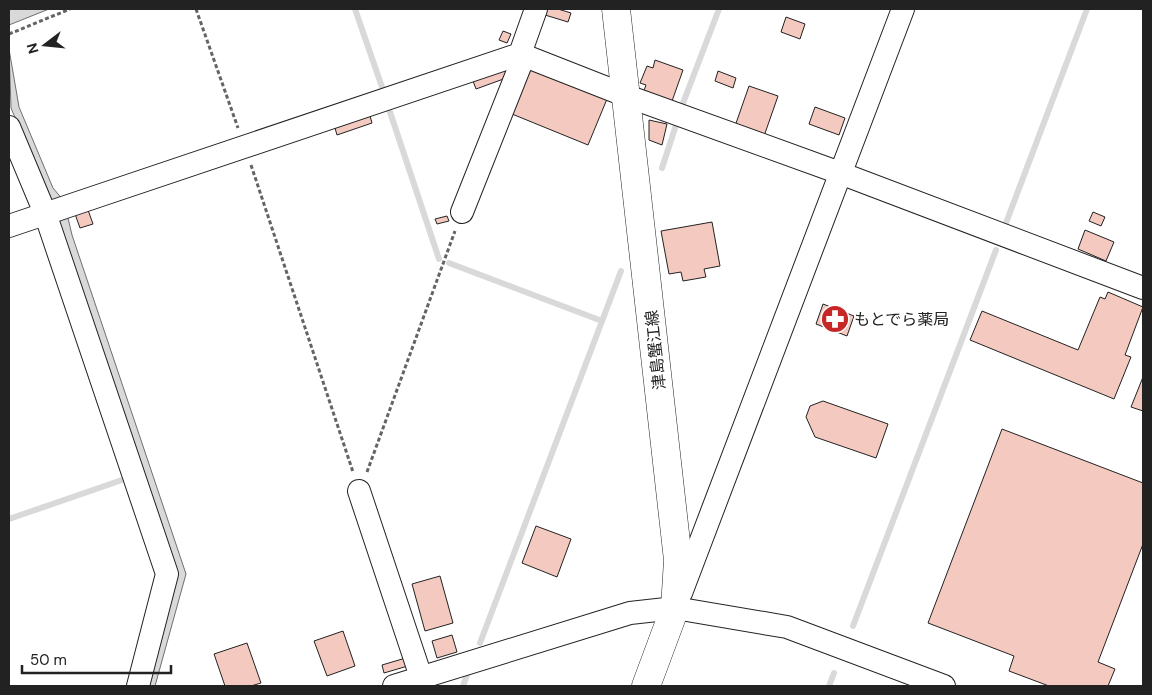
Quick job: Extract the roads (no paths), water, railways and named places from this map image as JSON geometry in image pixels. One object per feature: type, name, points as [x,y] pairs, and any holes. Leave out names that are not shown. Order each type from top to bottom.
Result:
[{"type":"main road","name":"津島蟹江線","points":[[616,9],[678,560],[675,608],[646,686]]},
{"type":"street","points":[[462,212],[522,61],[520,54],[536,9]]},
{"type":"street","points":[[675,608],[903,9]]},
{"type":"street","points":[[9,226],[520,54],[627,96],[840,173],[1143,288]]},
{"type":"street","points":[[9,127],[48,213],[167,574],[138,686]]},
{"type":"street","points":[[359,491],[421,677]]},
{"type":"street","points":[[394,686],[630,613],[675,608],[787,627],[944,686]]},
{"type":"waterway","points":[[355,9],[383,90]]},
{"type":"waterway","points":[[680,111],[719,9]]},
{"type":"waterway","points":[[1006,223],[1087,9]]},
{"type":"waterway","points":[[389,109],[439,259]]},
{"type":"waterway","points":[[662,168],[677,122]]},
{"type":"waterway","points":[[853,626],[996,250]]},
{"type":"waterway","points":[[449,263],[602,321]]},
{"type":"waterway","points":[[480,643],[621,271]]},
{"type":"waterway","points":[[9,519],[122,480]]},
{"type":"waterway","points":[[829,686],[834,673]]},
{"type":"waterway","points":[[463,686],[467,675]]},
{"type":"place","name":"もとでら薬局","points":[[835,319]]}]
